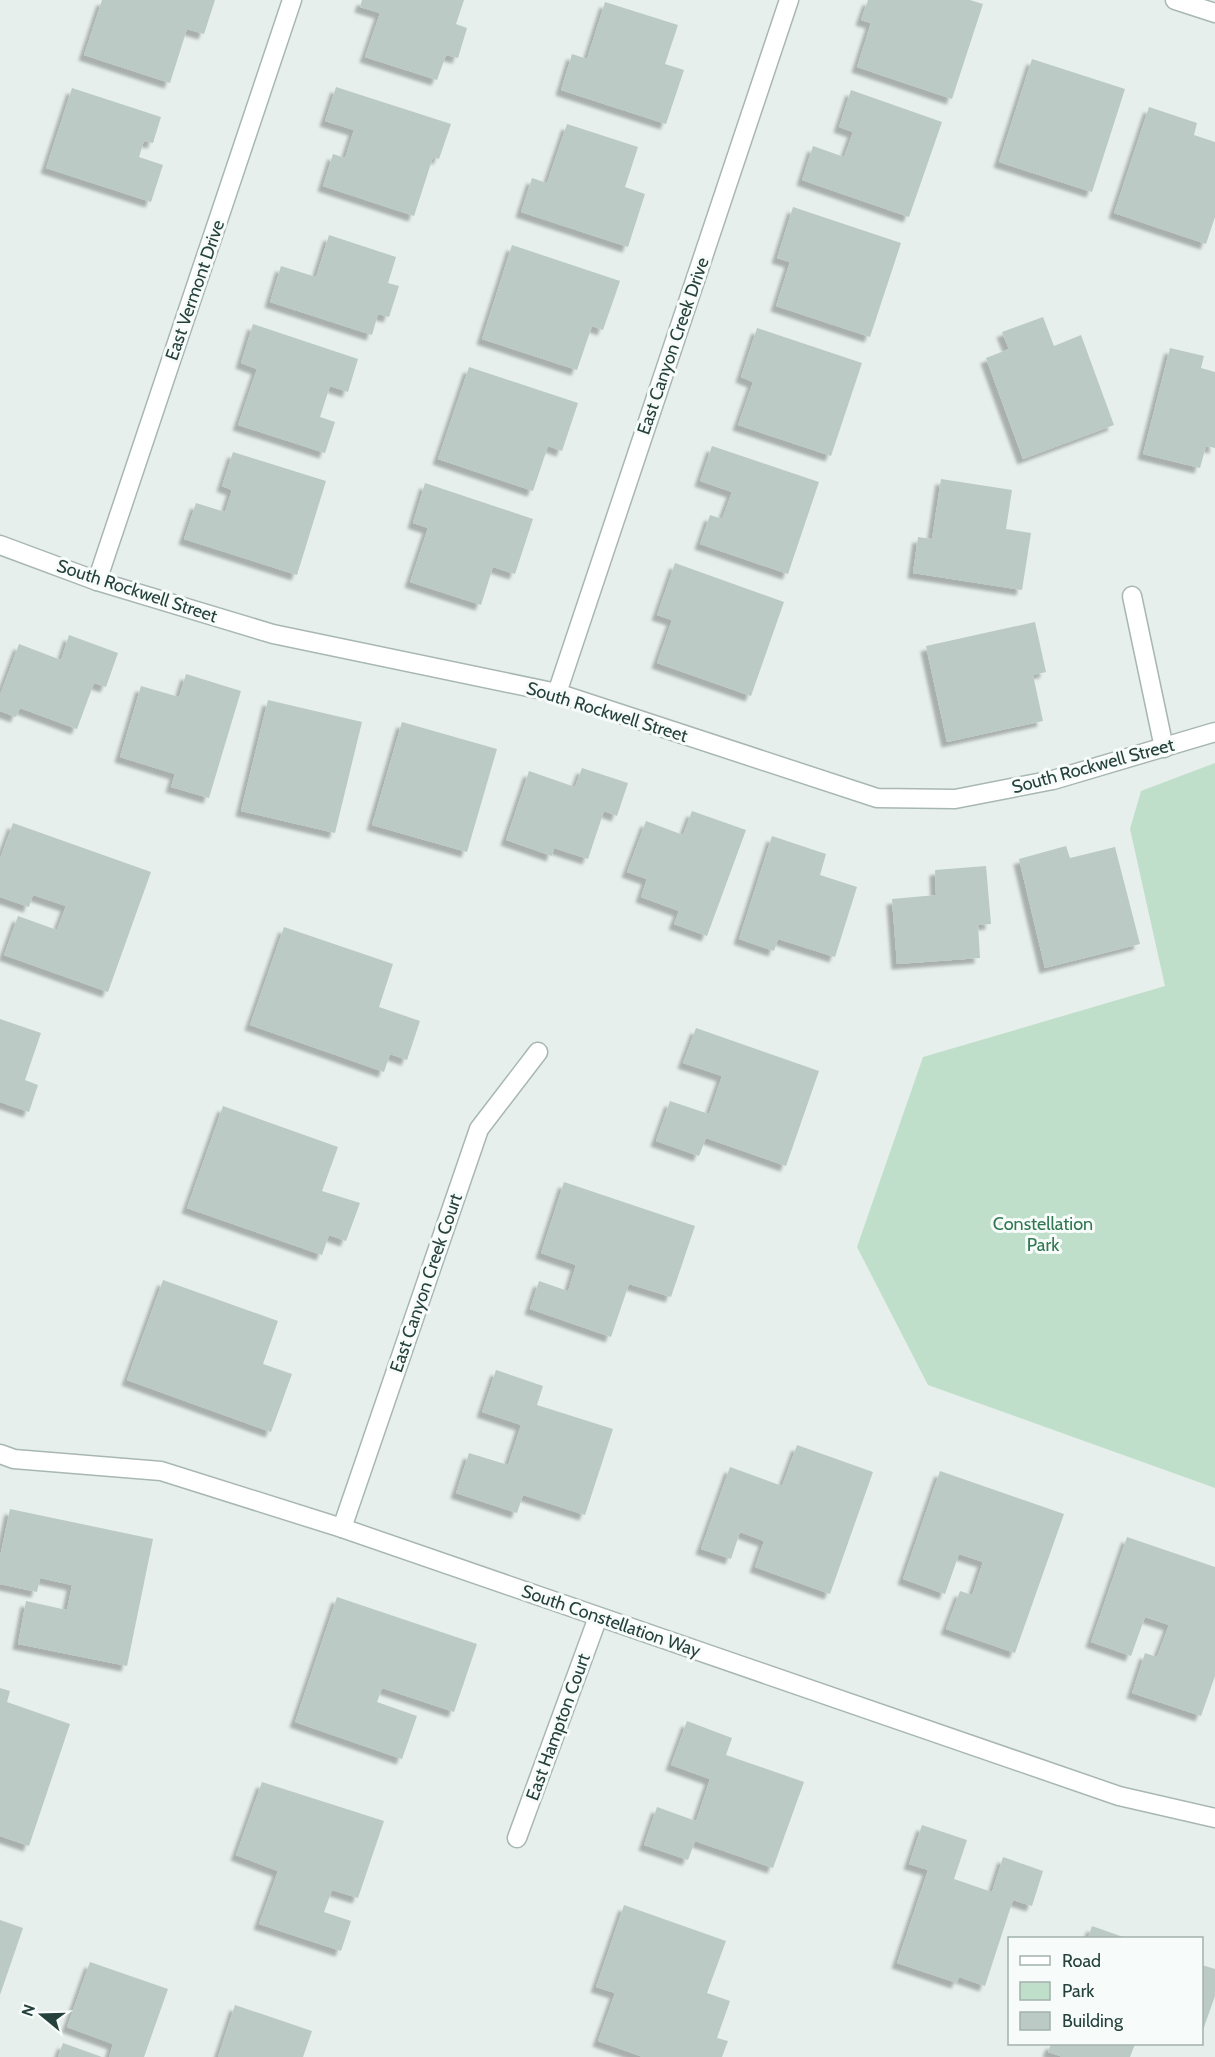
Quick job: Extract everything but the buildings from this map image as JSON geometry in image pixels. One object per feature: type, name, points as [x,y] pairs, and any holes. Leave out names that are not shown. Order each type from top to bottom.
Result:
[{"type":"street","name":"East Vermont Drive","points":[[97,581],[292,0]]},
{"type":"street","name":"East Canyon Creek Drive","points":[[557,693],[789,0]]},
{"type":"street","points":[[1175,0],[1215,13]]},
{"type":"street","name":"South Rockwell Street","points":[[0,545],[97,581],[273,634],[557,693],[877,798],[955,799],[1053,780],[1215,732]]},
{"type":"street","points":[[1132,596],[1164,748]]},
{"type":"street","name":"East Canyon Creek Court","points":[[342,1528],[479,1129],[538,1052]]},
{"type":"street","name":"South Constellation Way","points":[[0,1454],[14,1459],[161,1471],[342,1528],[1119,1796],[1215,1818]]},
{"type":"street","name":"East Hampton Court","points":[[517,1838],[598,1617]]},
{"type":"green space","name":"Constellation Park","points":[[1215,763],[1215,1488],[928,1385],[857,1247],[923,1057],[1165,986],[1130,829],[1141,791]]}]
